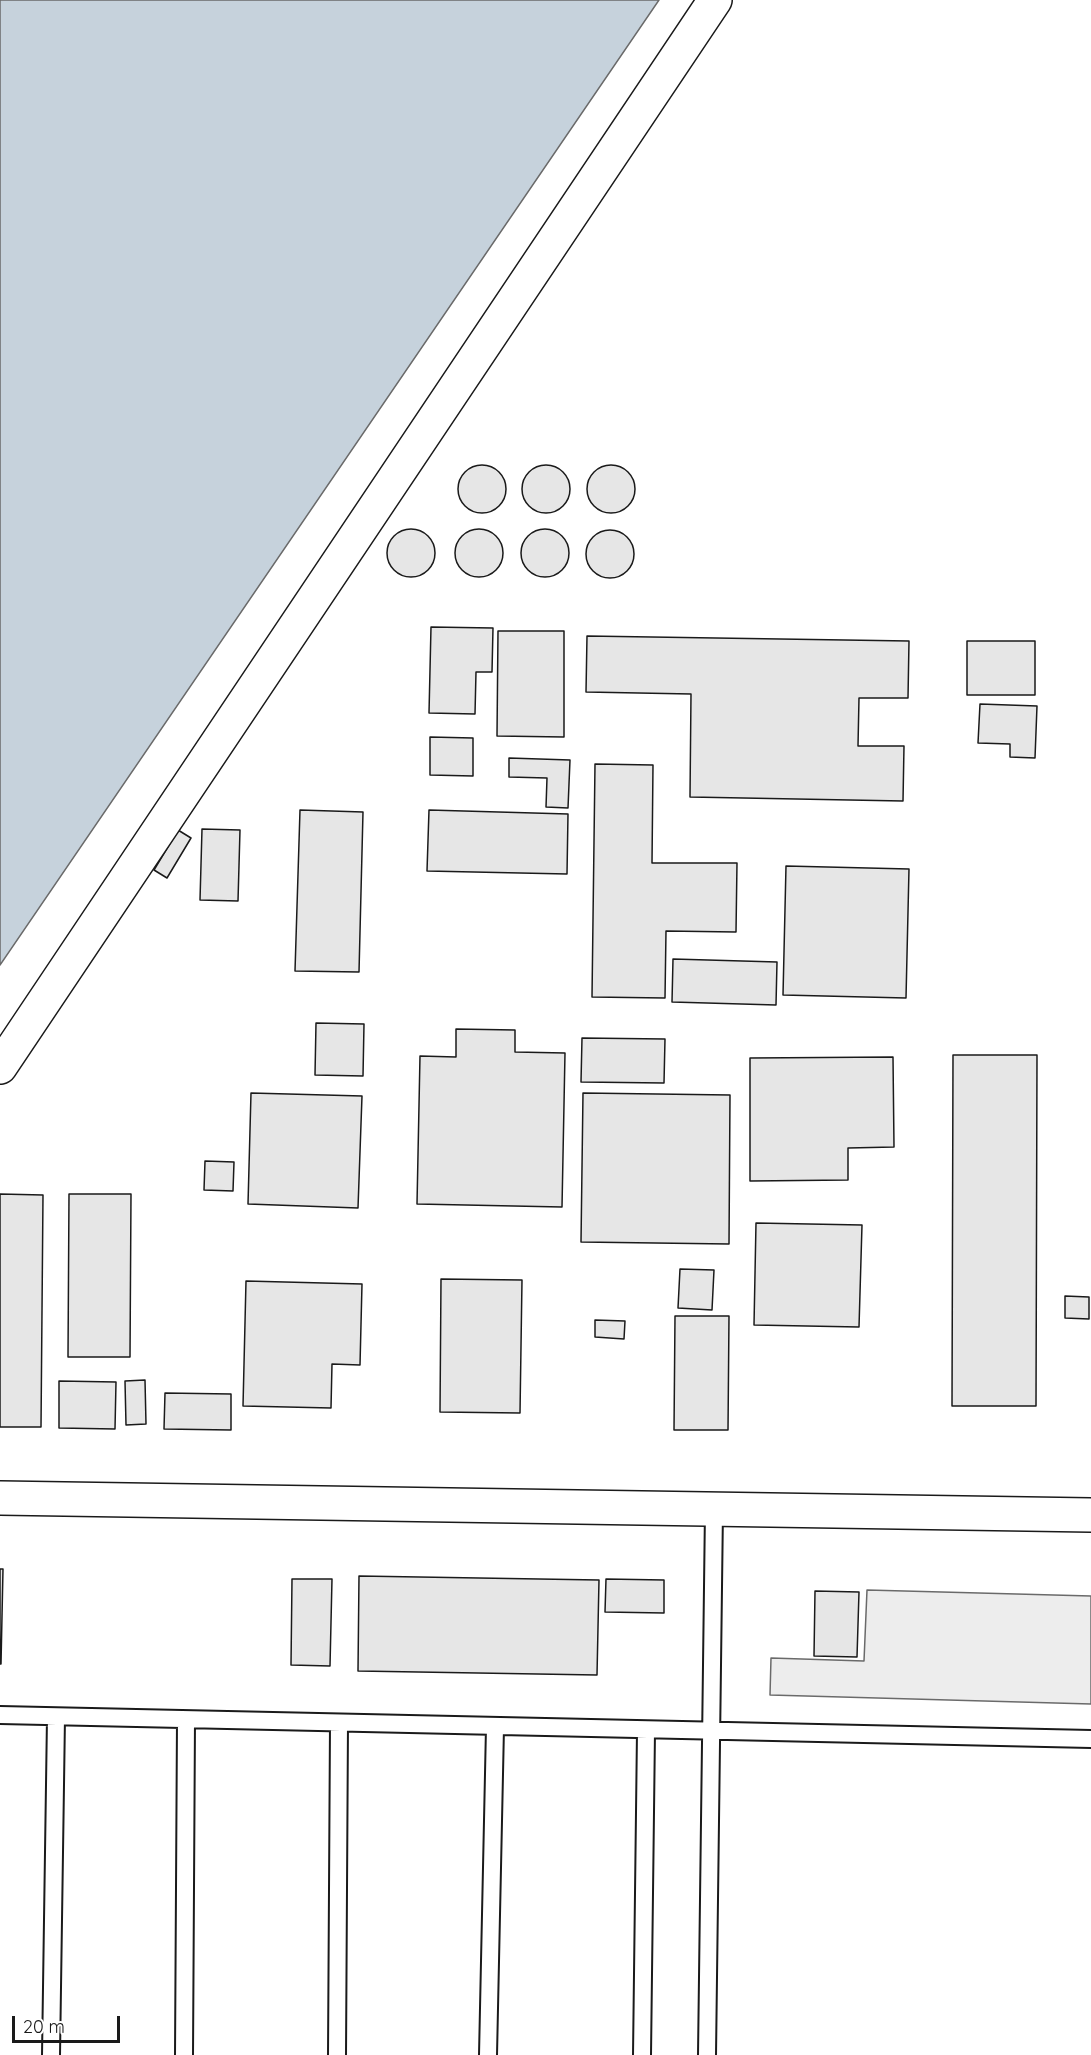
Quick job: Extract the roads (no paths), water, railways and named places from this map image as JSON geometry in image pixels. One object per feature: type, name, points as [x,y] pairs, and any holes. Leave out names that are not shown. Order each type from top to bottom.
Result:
[{"type":"street","points":[[0,1067],[716,0]]},
{"type":"street","points":[[0,1498],[1091,1515]]},
{"type":"lane","points":[[707,2055],[714,1509]]},
{"type":"lane","points":[[0,1715],[1091,1739]]},
{"type":"lane","points":[[51,2055],[56,1717]]},
{"type":"lane","points":[[184,2055],[186,1720]]},
{"type":"lane","points":[[337,2055],[339,1724]]},
{"type":"lane","points":[[488,2055],[495,1727]]},
{"type":"lane","points":[[642,2055],[646,1731]]}]
